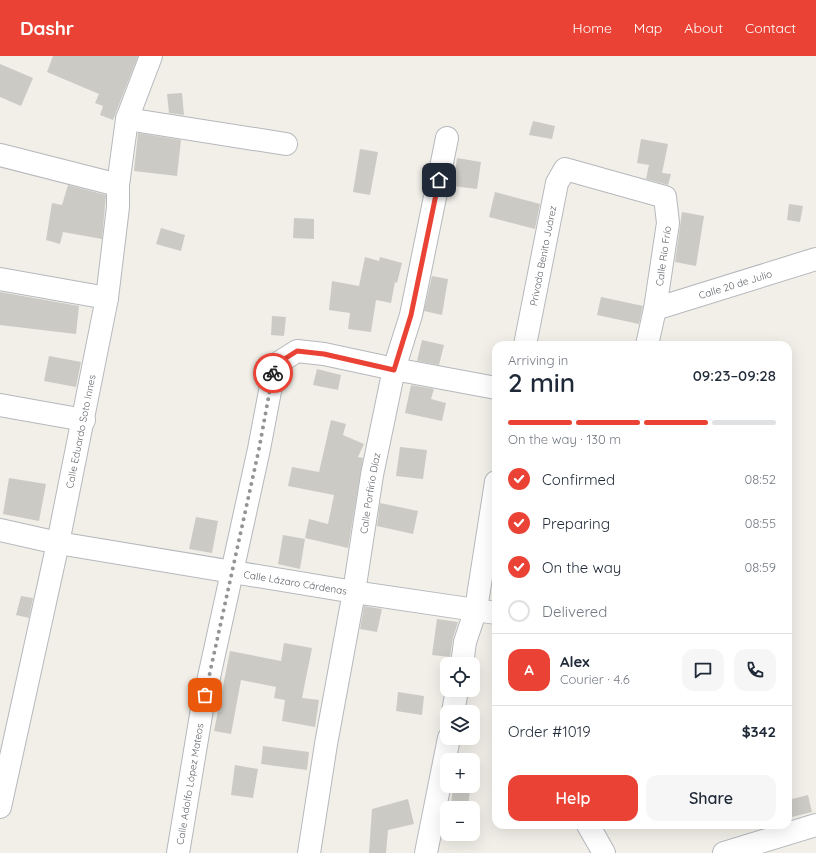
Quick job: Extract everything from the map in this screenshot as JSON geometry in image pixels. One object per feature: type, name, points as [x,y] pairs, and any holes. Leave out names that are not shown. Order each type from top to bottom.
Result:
[{"type":"street","name":"Calle Eduardo Soto Innes","points":[[0,807],[84,420],[107,298],[118,207],[118,185],[127,119],[143,58]]},
{"type":"street","points":[[127,119],[286,144]]},
{"type":"street","name":"Calle Porfirio Díaz","points":[[309,853],[326,744],[354,592],[372,475],[394,370],[411,315],[447,138]]},
{"type":"street","points":[[0,155],[118,185]]},
{"type":"street","name":"Calle Río Frío","points":[[565,169],[666,197],[668,223],[655,309],[648,341]]},
{"type":"street","name":"Privada Benito Juárez","points":[[526,341],[557,183],[565,169]]},
{"type":"street","name":"Calle 20 de Julio","points":[[655,309],[816,260]]},
{"type":"street","points":[[0,279],[107,298]]},
{"type":"street","name":"Calle Adolfo López Mateos","points":[[178,853],[202,709],[231,571],[259,449],[275,365],[297,351],[324,354],[394,370]]},
{"type":"street","points":[[394,370],[492,387]]},
{"type":"street","points":[[0,405],[84,420]]},
{"type":"street","name":"Calle Lázaro Cárdenas","points":[[0,530],[58,543],[354,592],[486,611]]},
{"type":"street","points":[[463,657],[465,642],[486,611],[492,534]]},
{"type":"street","points":[[426,853],[447,745]]},
{"type":"street","points":[[724,853],[763,847],[816,825]]},
{"type":"street","points":[[590,829],[604,853]]},
{"type":"building","points":[[53,56],[138,56],[113,120],[100,115],[103,106],[95,103],[99,94],[47,72]]},
{"type":"building","points":[[0,64],[33,78],[21,106],[0,97]]},
{"type":"building","points":[[182,93],[184,115],[169,113],[167,94]]},
{"type":"building","points":[[533,121],[555,126],[552,139],[529,135]]},
{"type":"building","points":[[138,133],[181,140],[177,176],[134,171]]},
{"type":"building","points":[[641,139],[668,144],[662,173],[671,174],[668,185],[646,179],[649,165],[637,163]]},
{"type":"building","points":[[360,149],[378,152],[370,195],[353,192]]},
{"type":"building","points":[[457,158],[481,162],[477,189],[453,186]]},
{"type":"building","points":[[68,185],[106,195],[102,239],[63,232],[60,244],[46,240],[52,203],[62,205]]},
{"type":"building","points":[[495,192],[540,204],[535,229],[489,217]]},
{"type":"building","points":[[789,204],[803,206],[800,222],[787,220]]},
{"type":"building","points":[[682,212],[704,216],[696,266],[675,262]]},
{"type":"building","points":[[294,218],[314,219],[314,239],[293,238]]},
{"type":"building","points":[[161,228],[185,235],[181,251],[156,244]]},
{"type":"building","points":[[365,257],[379,261],[380,257],[402,263],[397,283],[395,282],[391,303],[376,300],[371,332],[348,329],[350,313],[329,310],[332,281],[359,286]]},
{"type":"building","points":[[432,276],[448,279],[442,315],[424,311]]},
{"type":"building","points":[[0,292],[79,306],[76,334],[0,325]]},
{"type":"building","points":[[601,297],[643,306],[639,324],[597,315]]},
{"type":"building","points":[[272,316],[286,317],[284,336],[271,335]]},
{"type":"building","points":[[422,340],[444,345],[439,365],[417,361]]},
{"type":"building","points":[[49,356],[81,362],[76,387],[44,381]]},
{"type":"building","points":[[317,369],[341,375],[338,390],[313,385]]},
{"type":"building","points":[[411,385],[434,389],[431,399],[446,403],[442,421],[405,413]]},
{"type":"building","points":[[331,420],[346,424],[343,435],[364,444],[358,457],[363,458],[348,548],[305,538],[309,519],[328,524],[334,495],[288,486],[292,467],[319,472]]},
{"type":"building","points":[[400,447],[427,450],[423,479],[396,476]]},
{"type":"building","points":[[9,478],[46,484],[39,521],[3,514]]},
{"type":"building","points":[[380,503],[418,511],[413,534],[377,526]]},
{"type":"building","points":[[196,517],[218,521],[212,553],[189,549]]},
{"type":"building","points":[[283,535],[305,539],[300,569],[278,564]]},
{"type":"building","points":[[21,596],[33,598],[29,618],[16,615]]},
{"type":"building","points":[[364,606],[382,609],[377,632],[360,629]]},
{"type":"building","points":[[437,619],[458,622],[453,638],[450,657],[432,655]]},
{"type":"building","points":[[284,643],[312,648],[302,698],[319,700],[315,727],[282,721],[285,700],[274,698],[276,687],[241,680],[231,734],[214,731],[230,651],[281,661]]},
{"type":"building","points":[[398,692],[424,696],[422,715],[396,711]]},
{"type":"building","points":[[263,746],[309,752],[307,770],[261,764]]},
{"type":"building","points":[[235,765],[258,769],[253,798],[231,795]]},
{"type":"building","points":[[452,793],[470,793],[469,801],[451,801]]},
{"type":"building","points":[[808,795],[812,812],[792,817],[792,799]]},
{"type":"building","points":[[408,799],[414,824],[388,830],[386,853],[369,853],[372,809]]},
{"type":"way so far","points":[[205,695],[259,449],[273,373]]},
{"type":"route","points":[[273,373],[275,365],[297,351],[324,354],[394,370],[411,315],[439,180]]}]
